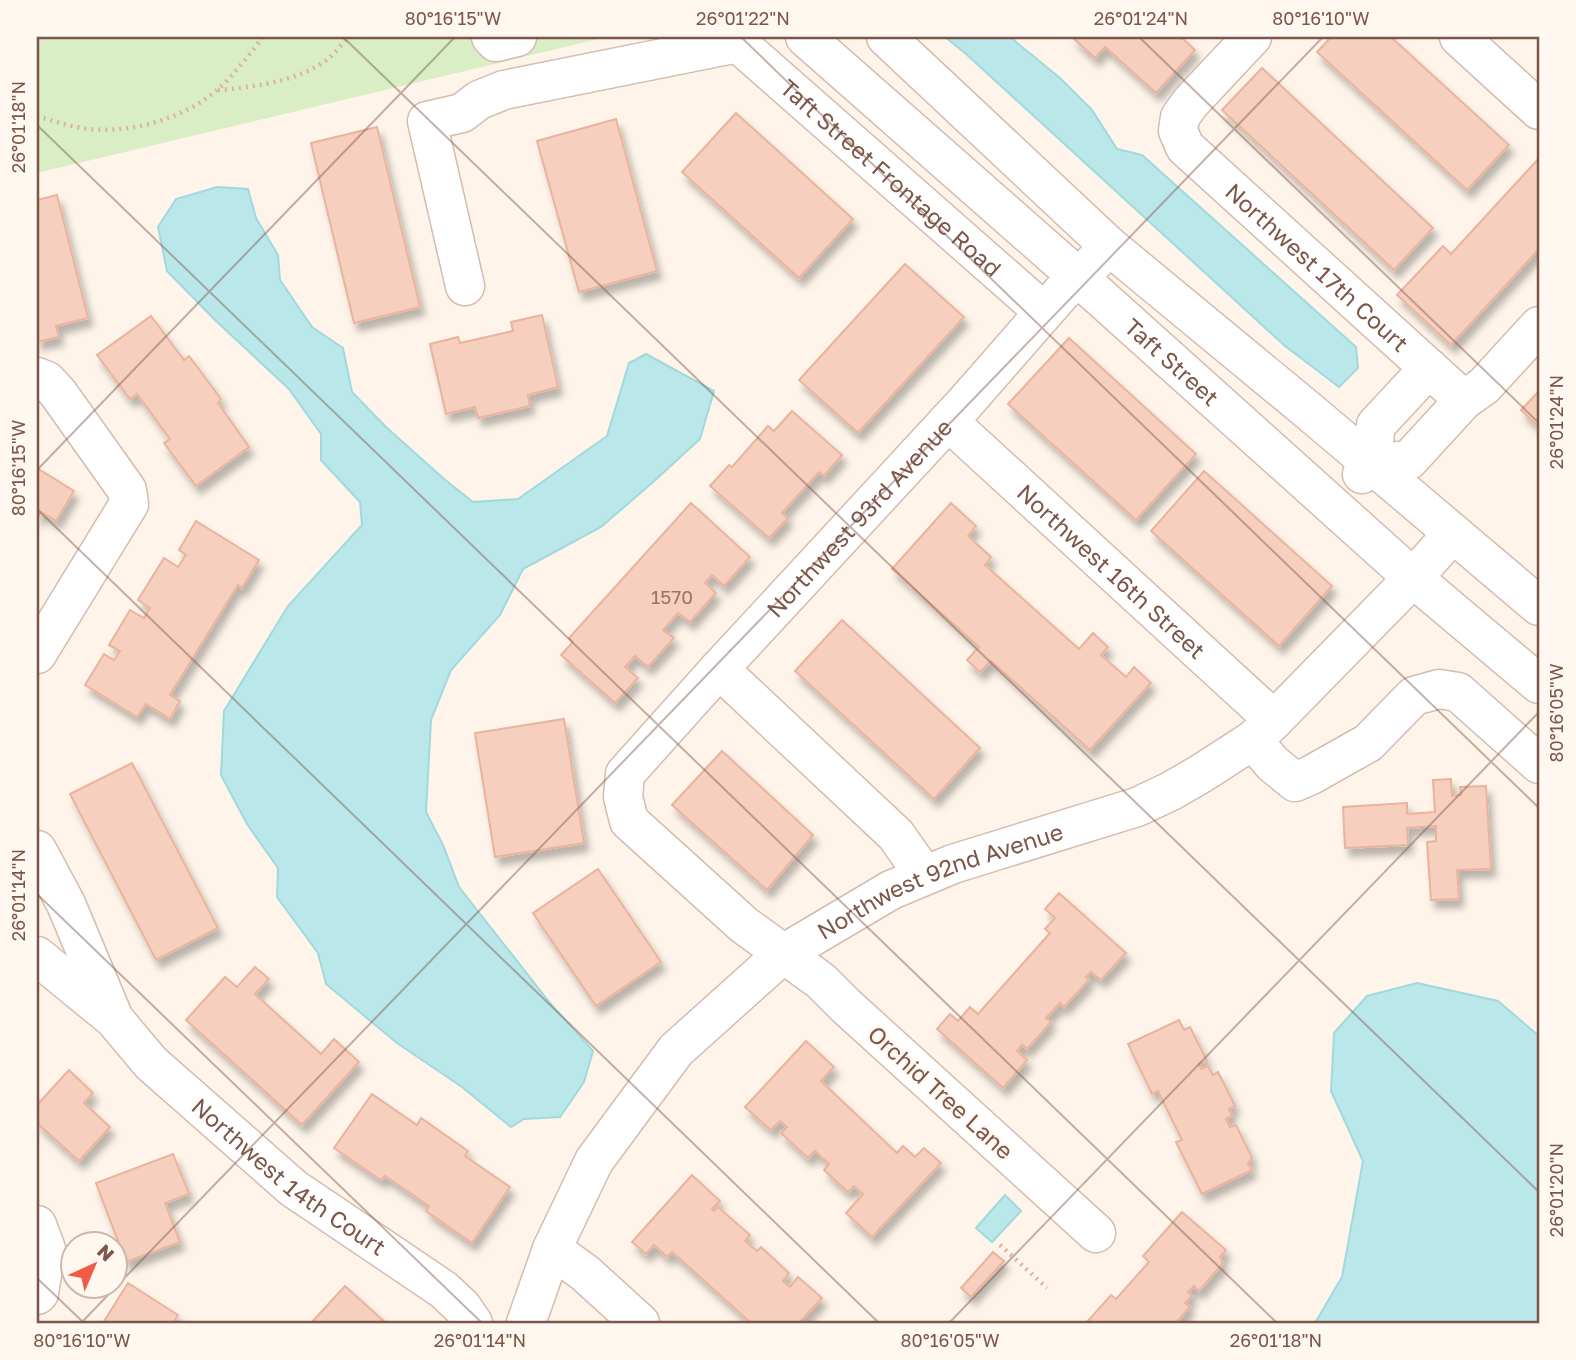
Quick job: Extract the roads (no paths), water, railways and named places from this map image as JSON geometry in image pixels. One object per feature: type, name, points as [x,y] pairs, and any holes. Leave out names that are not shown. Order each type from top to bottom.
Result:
[{"type":"street","name":"Taft Street","points":[[806,37],[1413,578],[1539,684]]},
{"type":"street","name":"Taft Street","points":[[886,37],[1109,246],[1539,606]]},
{"type":"street","name":"Northwest 17th Court","points":[[1250,37],[1180,117],[1178,131],[1185,148],[1464,400]]},
{"type":"street","points":[[1459,37],[1539,110]]},
{"type":"street","name":"Taft Street Frontage Road","points":[[465,286],[427,121],[463,113],[479,100],[504,90],[738,43],[1044,312]]},
{"type":"street","name":"Northwest 93rd Avenue","points":[[623,797],[625,774],[948,421],[1062,292],[1109,246]]},
{"type":"street","points":[[1371,464],[1409,460],[1464,400],[1484,386],[1539,326]]},
{"type":"street","points":[[1334,506],[1371,464],[1376,425],[1429,368]]},
{"type":"street","points":[[37,377],[47,381],[58,393],[127,490],[129,504],[37,654]]},
{"type":"street","name":"Northwest 16th Street","points":[[948,421],[1264,730]]},
{"type":"street","name":"Northwest 92nd Avenue","points":[[527,1323],[552,1250],[594,1161],[676,1050],[783,954],[880,896],[924,875],[1137,807],[1202,774],[1264,730],[1413,578],[1453,533]]},
{"type":"street","points":[[719,669],[896,835],[924,875]]},
{"type":"street","points":[[1264,730],[1272,763],[1295,782],[1368,743],[1414,696],[1439,689],[1458,692],[1539,764]]},
{"type":"street","name":"Orchid Tree Lane","points":[[623,797],[629,821],[744,925],[821,981],[1096,1233]]},
{"type":"street","name":"Northwest 14th Court","points":[[37,850],[66,904],[114,1019]]},
{"type":"street","name":"Northwest 14th Court","points":[[37,956],[114,1019],[151,1063],[293,1188],[444,1290],[474,1323]]},
{"type":"street","points":[[37,1295],[41,1237]]},
{"type":"street","points":[[552,1250],[585,1273],[640,1323]]},
{"type":"water","points":[[945,37],[1010,37],[1060,78],[1092,110],[1117,149],[1142,155],[1356,347],[1358,368],[1339,387],[1285,346]]},
{"type":"water","points":[[217,187],[248,189],[256,218],[278,255],[280,280],[312,327],[343,348],[352,392],[386,427],[473,502],[518,499],[607,436],[629,363],[646,354],[714,391],[700,439],[601,527],[523,569],[500,615],[451,670],[431,720],[426,812],[443,845],[459,887],[550,1003],[593,1051],[584,1082],[560,1117],[524,1119],[511,1127],[462,1087],[397,1043],[326,984],[318,953],[277,897],[278,868],[247,824],[221,775],[224,711],[288,606],[362,525],[360,502],[321,460],[321,434],[289,389],[167,271],[158,227],[176,199]]},
{"type":"water","points":[[1417,983],[1498,1001],[1539,1036],[1539,1323],[1315,1323],[1342,1277],[1363,1161],[1331,1091],[1334,1033],[1367,996]]},
{"type":"water","points":[[1005,1195],[1021,1211],[992,1242],[976,1228]]}]
